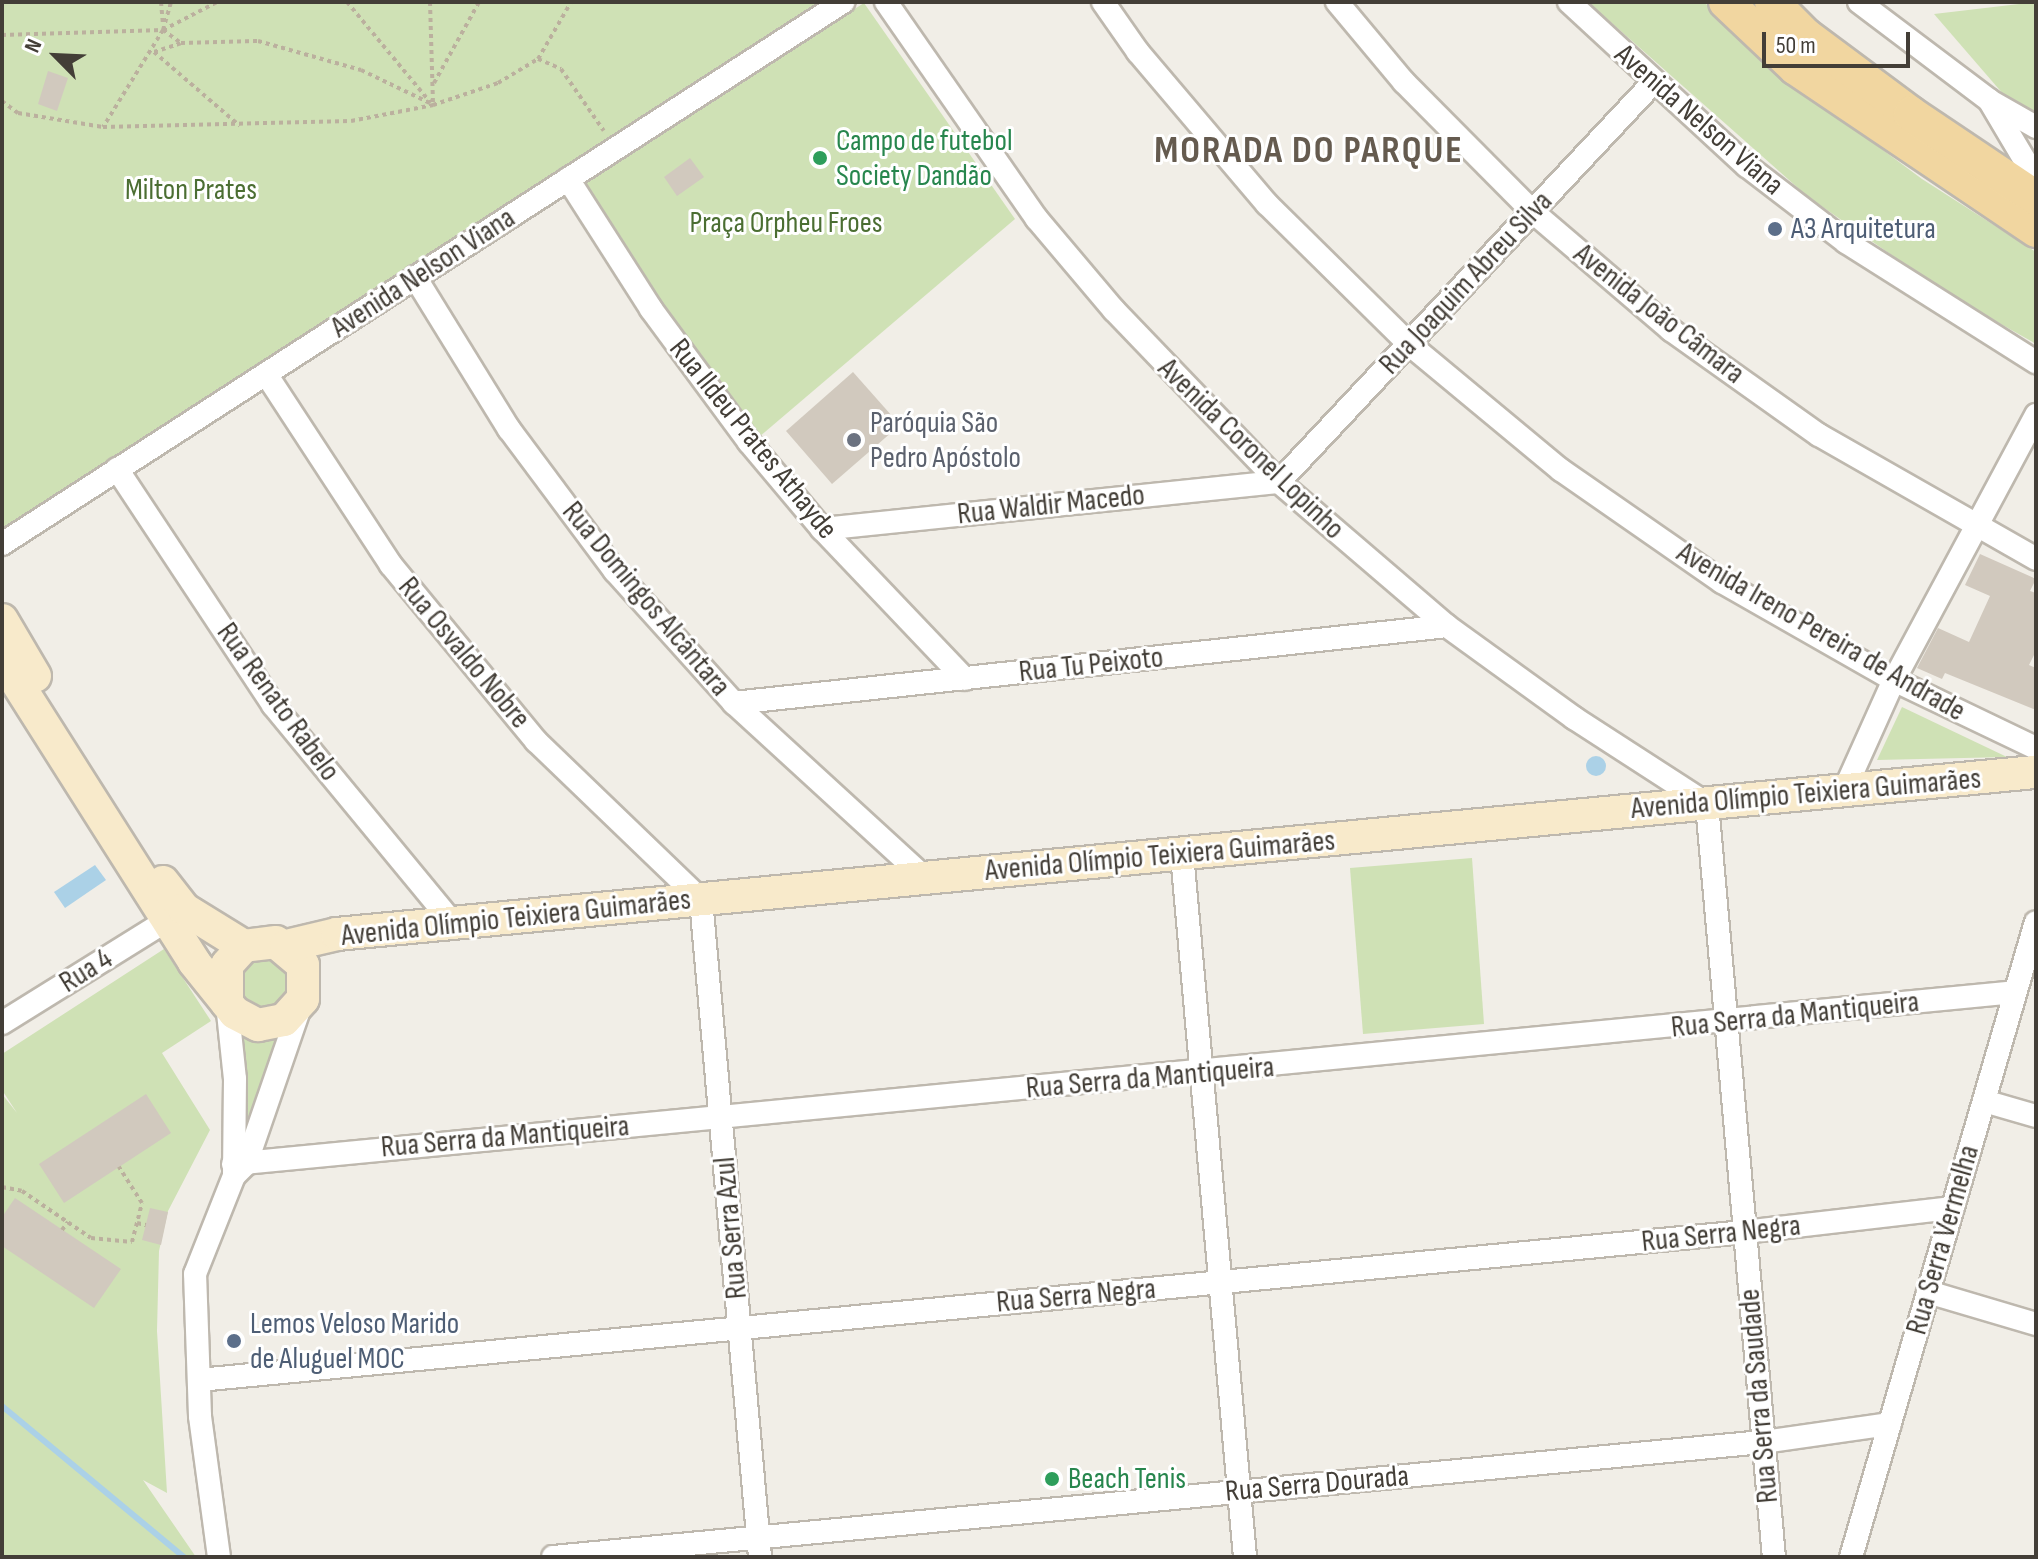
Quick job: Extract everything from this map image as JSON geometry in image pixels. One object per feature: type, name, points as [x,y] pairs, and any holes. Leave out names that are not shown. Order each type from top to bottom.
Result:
[{"type":"main road","points":[[1726,2],[1796,68],[2036,230]]},
{"type":"main road","points":[[1772,2],[1806,36],[1978,164],[2036,198]]},
{"type":"street","name":"Avenida Nelson Viana","points":[[2,544],[843,2]]},
{"type":"street","name":"Avenida Coronel Lopinho","points":[[886,2],[1037,219],[1144,343],[1279,482],[1447,626],[1574,718],[1707,804]]},
{"type":"street","name":"Avenida Ireno Pereira de Andrade","points":[[1103,2],[1267,204],[1409,344],[1561,470],[1722,582],[1894,680],[2036,748]]},
{"type":"street","name":"Avenida João Câmara","points":[[1337,2],[1404,82],[1533,212],[1671,330],[1819,435],[1975,529],[2036,559]]},
{"type":"street","name":"Avenida Nelson Viana","points":[[1569,2],[1652,84],[1846,242],[2036,362]]},
{"type":"street","points":[[1859,2],[1989,100],[2036,127]]},
{"type":"street","name":"Rua Joaquim Abreu Silva","points":[[1279,482],[1652,84]]},
{"type":"street","points":[[1989,100],[2036,179]]},
{"type":"street","name":"Rua Ildeu Prates Athayde","points":[[568,179],[651,309],[749,442],[822,529],[965,679]]},
{"type":"street","name":"Rua Domingos Alcântara","points":[[415,277],[509,429],[597,548],[734,703],[925,878]]},
{"type":"street","name":"Rua Osvaldo Nobre","points":[[266,374],[391,565],[429,612],[536,741],[701,900]]},
{"type":"street","points":[[1844,791],[1894,680],[2036,415]]},
{"type":"street","name":"Rua Renato Rabelo","points":[[117,469],[273,705],[453,923]]},
{"type":"street","name":"Rua Waldir Macedo","points":[[822,529],[1279,482]]},
{"type":"street","points":[[2,620],[68,748],[169,919],[227,1003],[258,1025],[284,1020],[302,1001],[303,965],[286,946],[265,941],[244,946],[227,965],[227,1003],[239,1160]]},
{"type":"street","name":"Rua Tu Peixoto","points":[[734,703],[1447,626]]},
{"type":"street","points":[[2,659],[184,909],[244,946]]},
{"type":"street","name":"Avenida Olímpio Teixiera Guimarães","points":[[286,946],[337,934],[2036,772]]},
{"type":"street","name":"Rua Serra da Saudade","points":[[1707,804],[1774,1557]]},
{"type":"street","points":[[1182,854],[1245,1557]]},
{"type":"street","name":"Rua Serra Azul","points":[[701,900],[760,1547]]},
{"type":"street","name":"Rua 4","points":[[2,1023],[169,919]]},
{"type":"street","name":"Rua Serra Vermelha","points":[[1851,1557],[2015,992],[2033,945],[2036,922]]},
{"type":"street","points":[[219,1557],[199,1380],[195,1274],[302,1001],[337,934]]},
{"type":"street","name":"Rua Serra da Mantiqueira","points":[[239,1160],[1202,1073],[2015,992]]},
{"type":"street","points":[[1984,1101],[2036,1116]]},
{"type":"street","name":"Rua Serra Negra","points":[[199,1380],[1744,1232],[1953,1208]]},
{"type":"street","points":[[1928,1292],[2036,1324]]},
{"type":"street","name":"Rua Serra Dourada","points":[[553,1557],[760,1547],[1239,1492],[1763,1442],[1890,1424]]},
{"type":"path","points":[[161,2],[163,30]]},
{"type":"path","points":[[103,127],[154,52],[171,2]]},
{"type":"path","points":[[2,35],[163,30],[217,2]]},
{"type":"path","points":[[347,2],[433,105]]},
{"type":"path","points":[[430,2],[433,105]]},
{"type":"path","points":[[433,85],[479,2]]},
{"type":"path","points":[[2,101],[18,113],[103,127],[351,121],[433,105],[498,83],[538,59],[571,2]]},
{"type":"path","points":[[163,30],[181,43]]},
{"type":"path","points":[[154,52],[181,43],[258,41],[302,50],[361,70],[433,105]]},
{"type":"path","points":[[154,52],[240,126]]},
{"type":"path","points":[[538,59],[561,69],[617,149]]},
{"type":"path","points":[[2,1187],[22,1191],[91,1238],[132,1242],[142,1203],[119,1167]]},
{"type":"path","points":[[62,1230],[68,1222]]},
{"type":"path","points":[[137,1223],[146,1225]]},
{"type":"green space","name":"Milton Prates","points":[[2,2],[821,2],[2,537]]},
{"type":"green space","points":[[1588,2],[1704,2],[1783,76],[1922,179],[2036,252],[2036,344],[1946,293],[1807,196]]},
{"type":"green space","points":[[2036,2],[2036,132],[1934,14]]},
{"type":"green space","name":"Praça Orpheu Froes","points":[[864,3],[1015,219],[759,437],[657,307],[577,183]]},
{"type":"green space","points":[[1902,707],[2007,757],[1877,760]]},
{"type":"green space","points":[[1472,858],[1484,1024],[1363,1034],[1350,868]]},
{"type":"green space","points":[[282,948],[297,1002],[243,1014],[231,967]]},
{"type":"green space","points":[[164,949],[211,1021],[162,1053],[210,1130],[168,1211],[159,1251],[157,1331],[167,1493],[143,1480],[196,1557],[2,1557],[2,1094],[17,1113],[2,1090],[2,1054]]},
{"type":"green space","points":[[282,1025],[278,1056],[239,1147],[236,1035]]},
{"type":"water","points":[[1596,756],[1603,759],[1606,766],[1603,773],[1596,776],[1589,773],[1586,766],[1589,759]]},
{"type":"water","points":[[95,865],[106,880],[65,908],[54,892]]},
{"type":"building","points":[[48,71],[68,78],[57,111],[38,104]]},
{"type":"building","points":[[690,158],[704,177],[677,196],[664,177]]},
{"type":"building","points":[[853,372],[900,425],[832,484],[786,431]]},
{"type":"building","points":[[1980,554],[2036,579],[2030,591],[2036,593],[2036,651],[2029,665],[2036,668],[2036,710],[1945,673],[1942,679],[1917,668],[1938,628],[1969,642],[1990,596],[1965,585]]},
{"type":"building","points":[[146,1094],[171,1133],[64,1203],[39,1164]]},
{"type":"building","points":[[15,1198],[121,1269],[94,1308],[2,1246],[2,1217]]},
{"type":"building","points":[[150,1208],[168,1212],[161,1245],[142,1240]]},
{"type":"waterway","points":[[2,1406],[184,1557]]},
{"type":"place","name":"Campo de futebol Society Dandão","points":[[820,158]]},
{"type":"place","name":"A3 Arquitetura","points":[[1775,229]]},
{"type":"place","name":"Paróquia São Pedro Apóstolo","points":[[854,440]]},
{"type":"place","name":"Lemos Veloso Marido de Aluguel MOC","points":[[234,1341]]},
{"type":"place","name":"Beach Tenis","points":[[1052,1479]]},
{"type":"district","name":"MORADA DO PARQUE","points":[[1309,151]]}]
